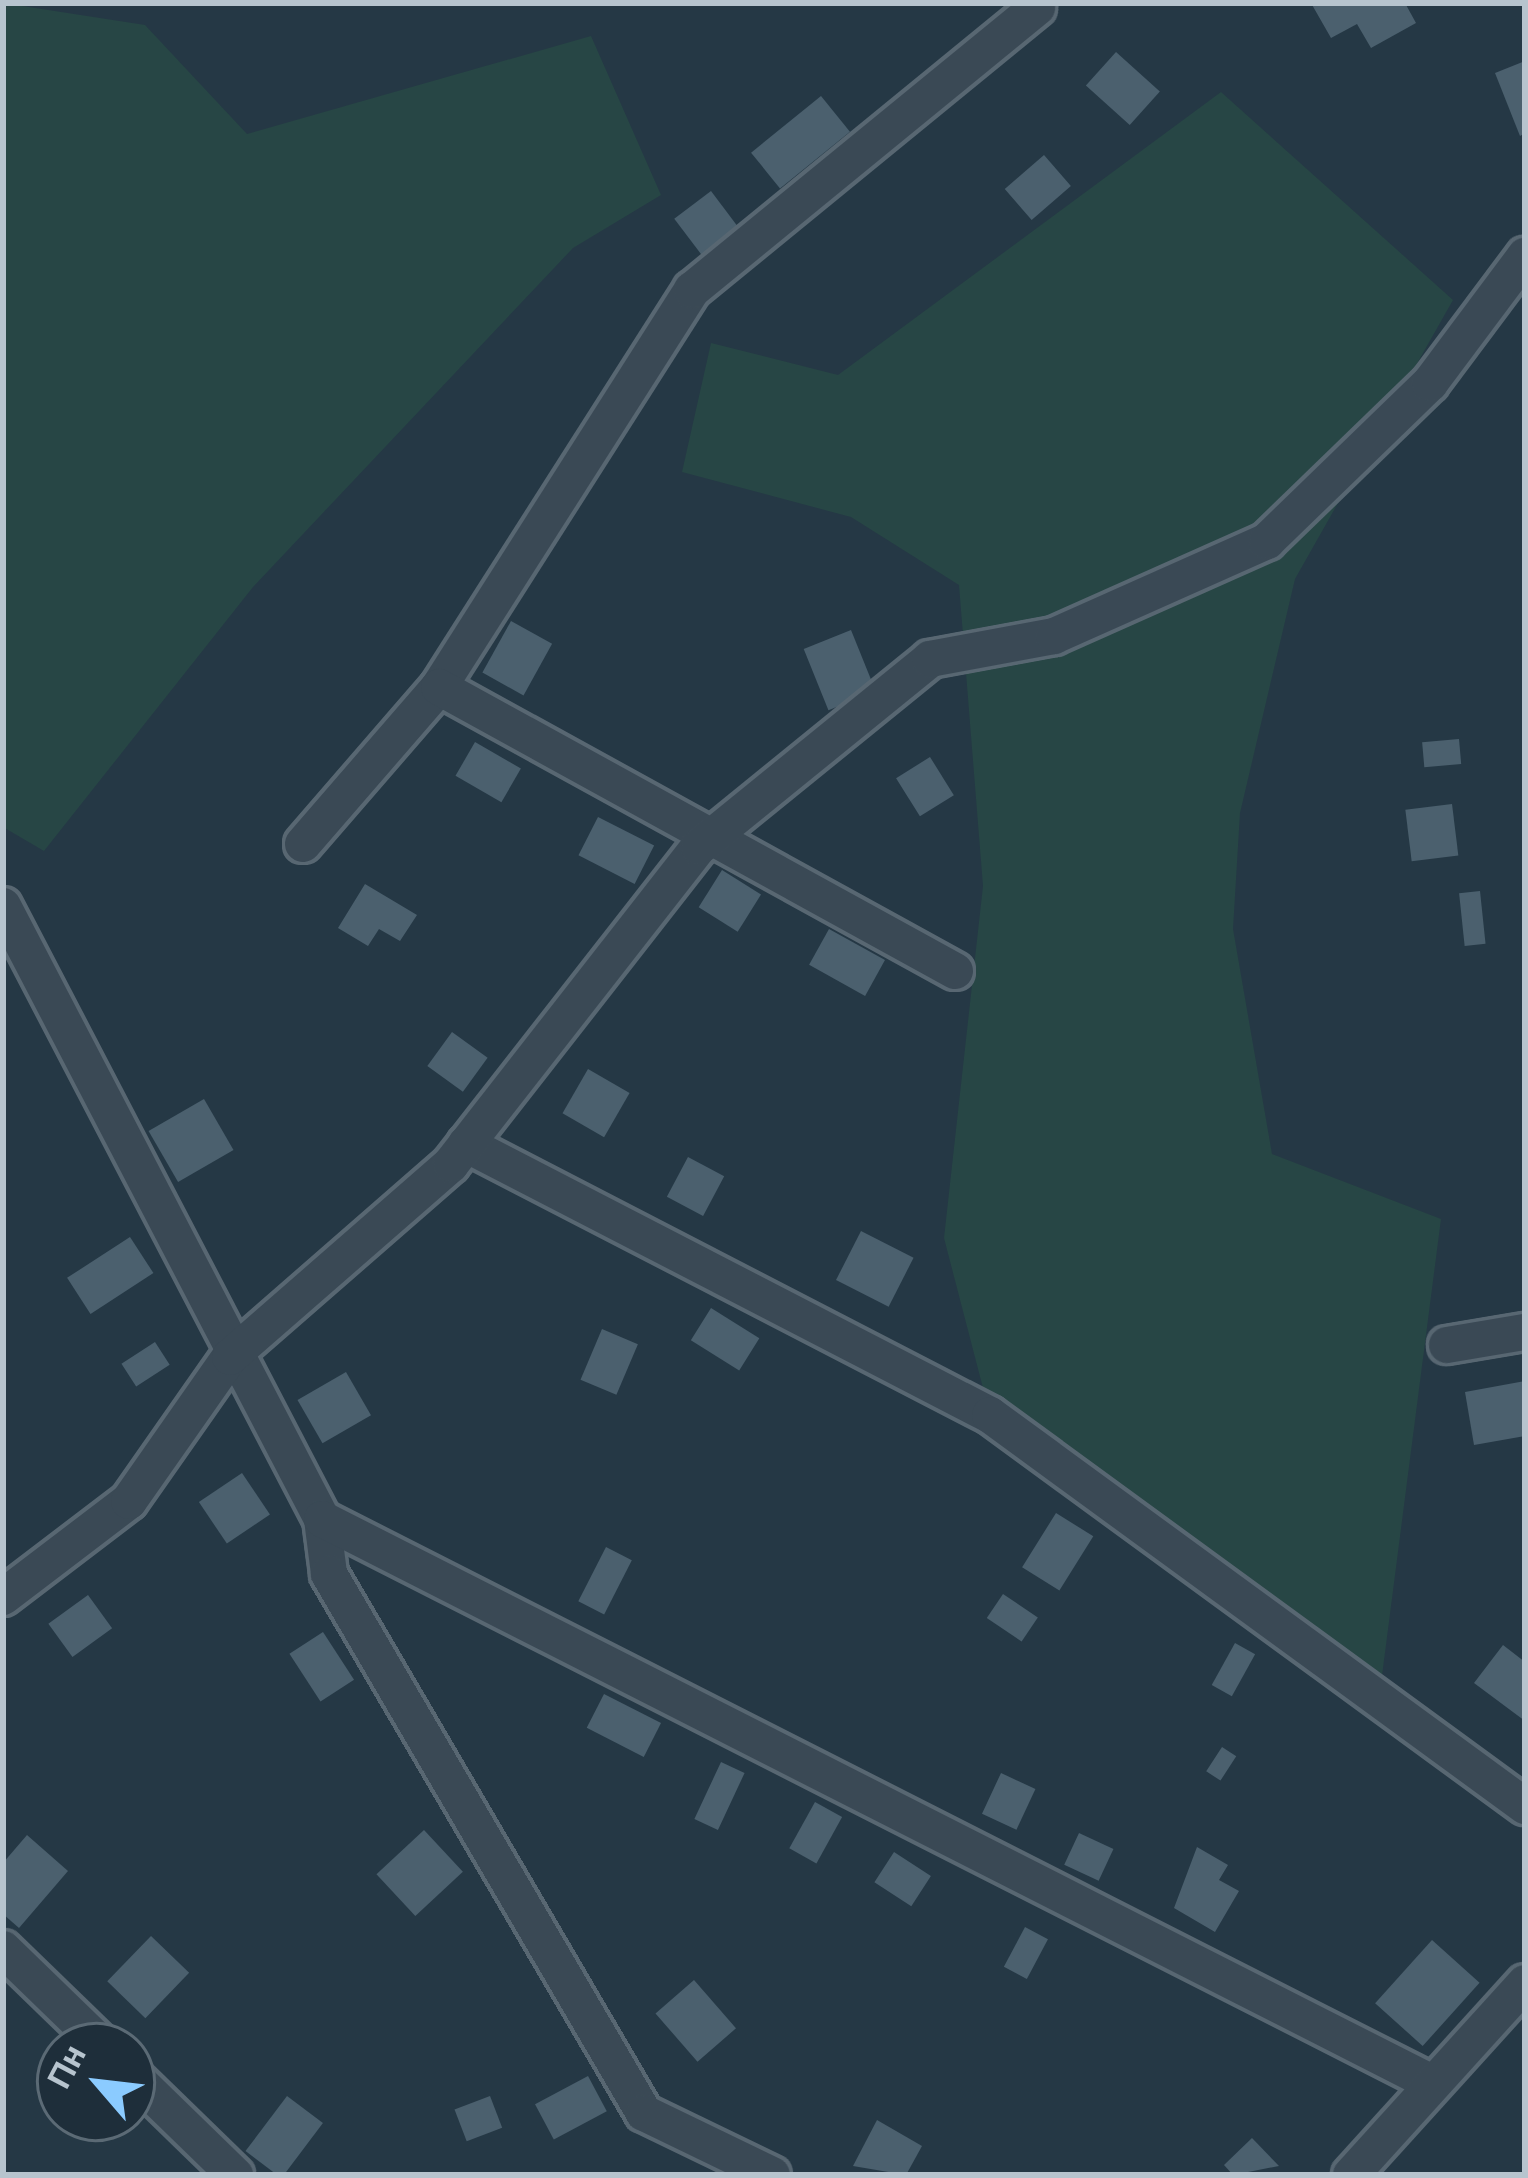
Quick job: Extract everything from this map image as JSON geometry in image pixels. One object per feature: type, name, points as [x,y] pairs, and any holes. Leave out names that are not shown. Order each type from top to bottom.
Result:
[{"type":"street","points":[[303,844],[439,687],[692,290],[1036,8]]},
{"type":"street","points":[[3,1597],[129,1501],[230,1357],[466,1144],[715,834],[930,659],[1054,636],[1267,541],[1430,382],[1525,256]]},
{"type":"street","points":[[439,687],[715,834],[955,971]]},
{"type":"street","points":[[3,906],[230,1357],[322,1519],[329,1574],[644,2113],[772,2175]]},
{"type":"street","points":[[466,1144],[990,1415],[1525,1806]]},
{"type":"street","points":[[1447,1345],[1525,1332]]},
{"type":"street","points":[[322,1519],[1430,2082]]},
{"type":"street","points":[[3,1949],[78,2022]]},
{"type":"street","points":[[1351,2175],[1430,2082],[1525,1984]]},
{"type":"street","points":[[156,2098],[235,2175]]},
{"type":"green space","points":[[3,3],[145,25],[247,134],[591,36],[661,195],[573,248],[253,587],[44,851],[3,827]]},
{"type":"green space","points":[[1221,92],[1453,300],[1295,579],[1240,813],[1233,929],[1272,1154],[1441,1219],[1379,1699],[990,1415],[944,1238],[983,886],[959,585],[851,517],[682,472],[711,343],[838,375]]},
{"type":"building","points":[[1311,3],[1405,3],[1416,23],[1371,48],[1357,24],[1331,38]]},
{"type":"building","points":[[1116,52],[1160,91],[1130,125],[1086,85]]},
{"type":"building","points":[[1525,61],[1525,133],[1520,136],[1495,73]]},
{"type":"building","points":[[821,96],[850,132],[780,188],[751,153]]},
{"type":"building","points":[[1044,155],[1071,186],[1032,220],[1005,189]]},
{"type":"building","points":[[711,191],[738,227],[701,255],[674,219]]},
{"type":"building","points":[[511,621],[552,644],[524,695],[482,673]]},
{"type":"building","points":[[851,630],[876,691],[828,710],[804,649]]},
{"type":"building","points":[[1459,739],[1461,764],[1424,767],[1422,742]]},
{"type":"building","points":[[475,742],[521,768],[501,802],[456,776]]},
{"type":"building","points":[[930,757],[954,795],[920,816],[896,778]]},
{"type":"building","points":[[1452,804],[1458,856],[1412,861],[1405,810]]},
{"type":"building","points":[[598,817],[654,846],[635,884],[578,855]]},
{"type":"building","points":[[722,870],[761,894],[738,932],[699,907]]},
{"type":"building","points":[[365,884],[417,915],[400,941],[379,929],[368,946],[338,928]]},
{"type":"building","points":[[1480,891],[1486,944],[1465,946],[1459,893]]},
{"type":"building","points":[[829,929],[885,960],[865,996],[809,965]]},
{"type":"building","points":[[452,1032],[488,1058],[463,1092],[427,1066]]},
{"type":"building","points":[[588,1069],[630,1093],[604,1137],[562,1113]]},
{"type":"building","points":[[204,1099],[233,1150],[178,1182],[149,1131]]},
{"type":"building","points":[[688,1157],[724,1176],[703,1216],[667,1197]]},
{"type":"building","points":[[861,1231],[914,1258],[889,1307],[836,1280]]},
{"type":"building","points":[[130,1237],[153,1273],[91,1314],[67,1278]]},
{"type":"building","points":[[711,1308],[759,1338],[739,1370],[691,1340]]},
{"type":"building","points":[[602,1329],[638,1344],[616,1395],[581,1380]]},
{"type":"building","points":[[155,1342],[170,1365],[136,1386],[121,1364]]},
{"type":"building","points":[[346,1372],[371,1415],[323,1443],[298,1400]]},
{"type":"building","points":[[1525,1381],[1525,1436],[1474,1445],[1465,1392]]},
{"type":"building","points":[[242,1473],[270,1514],[227,1544],[199,1502]]},
{"type":"building","points":[[1056,1513],[1093,1536],[1059,1591],[1022,1567]]},
{"type":"building","points":[[606,1547],[632,1560],[604,1615],[578,1601]]},
{"type":"building","points":[[1003,1594],[1038,1617],[1022,1642],[987,1618]]},
{"type":"building","points":[[88,1595],[112,1628],[72,1657],[48,1624]]},
{"type":"building","points":[[323,1632],[354,1680],[320,1702],[289,1654]]},
{"type":"building","points":[[1235,1643],[1255,1654],[1232,1696],[1212,1685]]},
{"type":"building","points":[[1503,1645],[1525,1662],[1525,1721],[1474,1683]]},
{"type":"building","points":[[604,1694],[661,1723],[644,1757],[587,1728]]},
{"type":"building","points":[[1222,1747],[1236,1756],[1220,1781],[1206,1771]]},
{"type":"building","points":[[721,1762],[745,1773],[718,1830],[694,1819]]},
{"type":"building","points":[[1001,1773],[1035,1789],[1016,1830],[982,1814]]},
{"type":"building","points":[[815,1802],[842,1817],[816,1863],[789,1848]]},
{"type":"building","points":[[424,1830],[463,1872],[415,1916],[376,1874]]},
{"type":"building","points":[[1079,1833],[1113,1849],[1099,1881],[1064,1865]]},
{"type":"building","points":[[27,1835],[68,1871],[19,1928],[3,1914],[3,1863]]},
{"type":"building","points":[[1197,1847],[1228,1865],[1219,1880],[1239,1891],[1215,1932],[1174,1908]]},
{"type":"building","points":[[894,1852],[931,1876],[911,1906],[874,1882]]},
{"type":"building","points":[[1025,1927],[1048,1939],[1027,1979],[1004,1967]]},
{"type":"building","points":[[151,1936],[189,1973],[145,2018],[107,1981]]},
{"type":"building","points":[[1432,1940],[1480,1983],[1423,2046],[1375,2003]]},
{"type":"building","points":[[694,1980],[736,2028],[697,2062],[656,2013]]},
{"type":"building","points":[[588,2076],[607,2111],[554,2139],[535,2104]]},
{"type":"building","points":[[287,2096],[323,2123],[284,2175],[245,2151]]},
{"type":"building","points":[[490,2096],[502,2128],[467,2141],[455,2110]]},
{"type":"building","points":[[877,2120],[922,2146],[906,2175],[853,2166]]},
{"type":"building","points":[[1252,2138],[1279,2166],[1233,2175],[1224,2165]]}]
